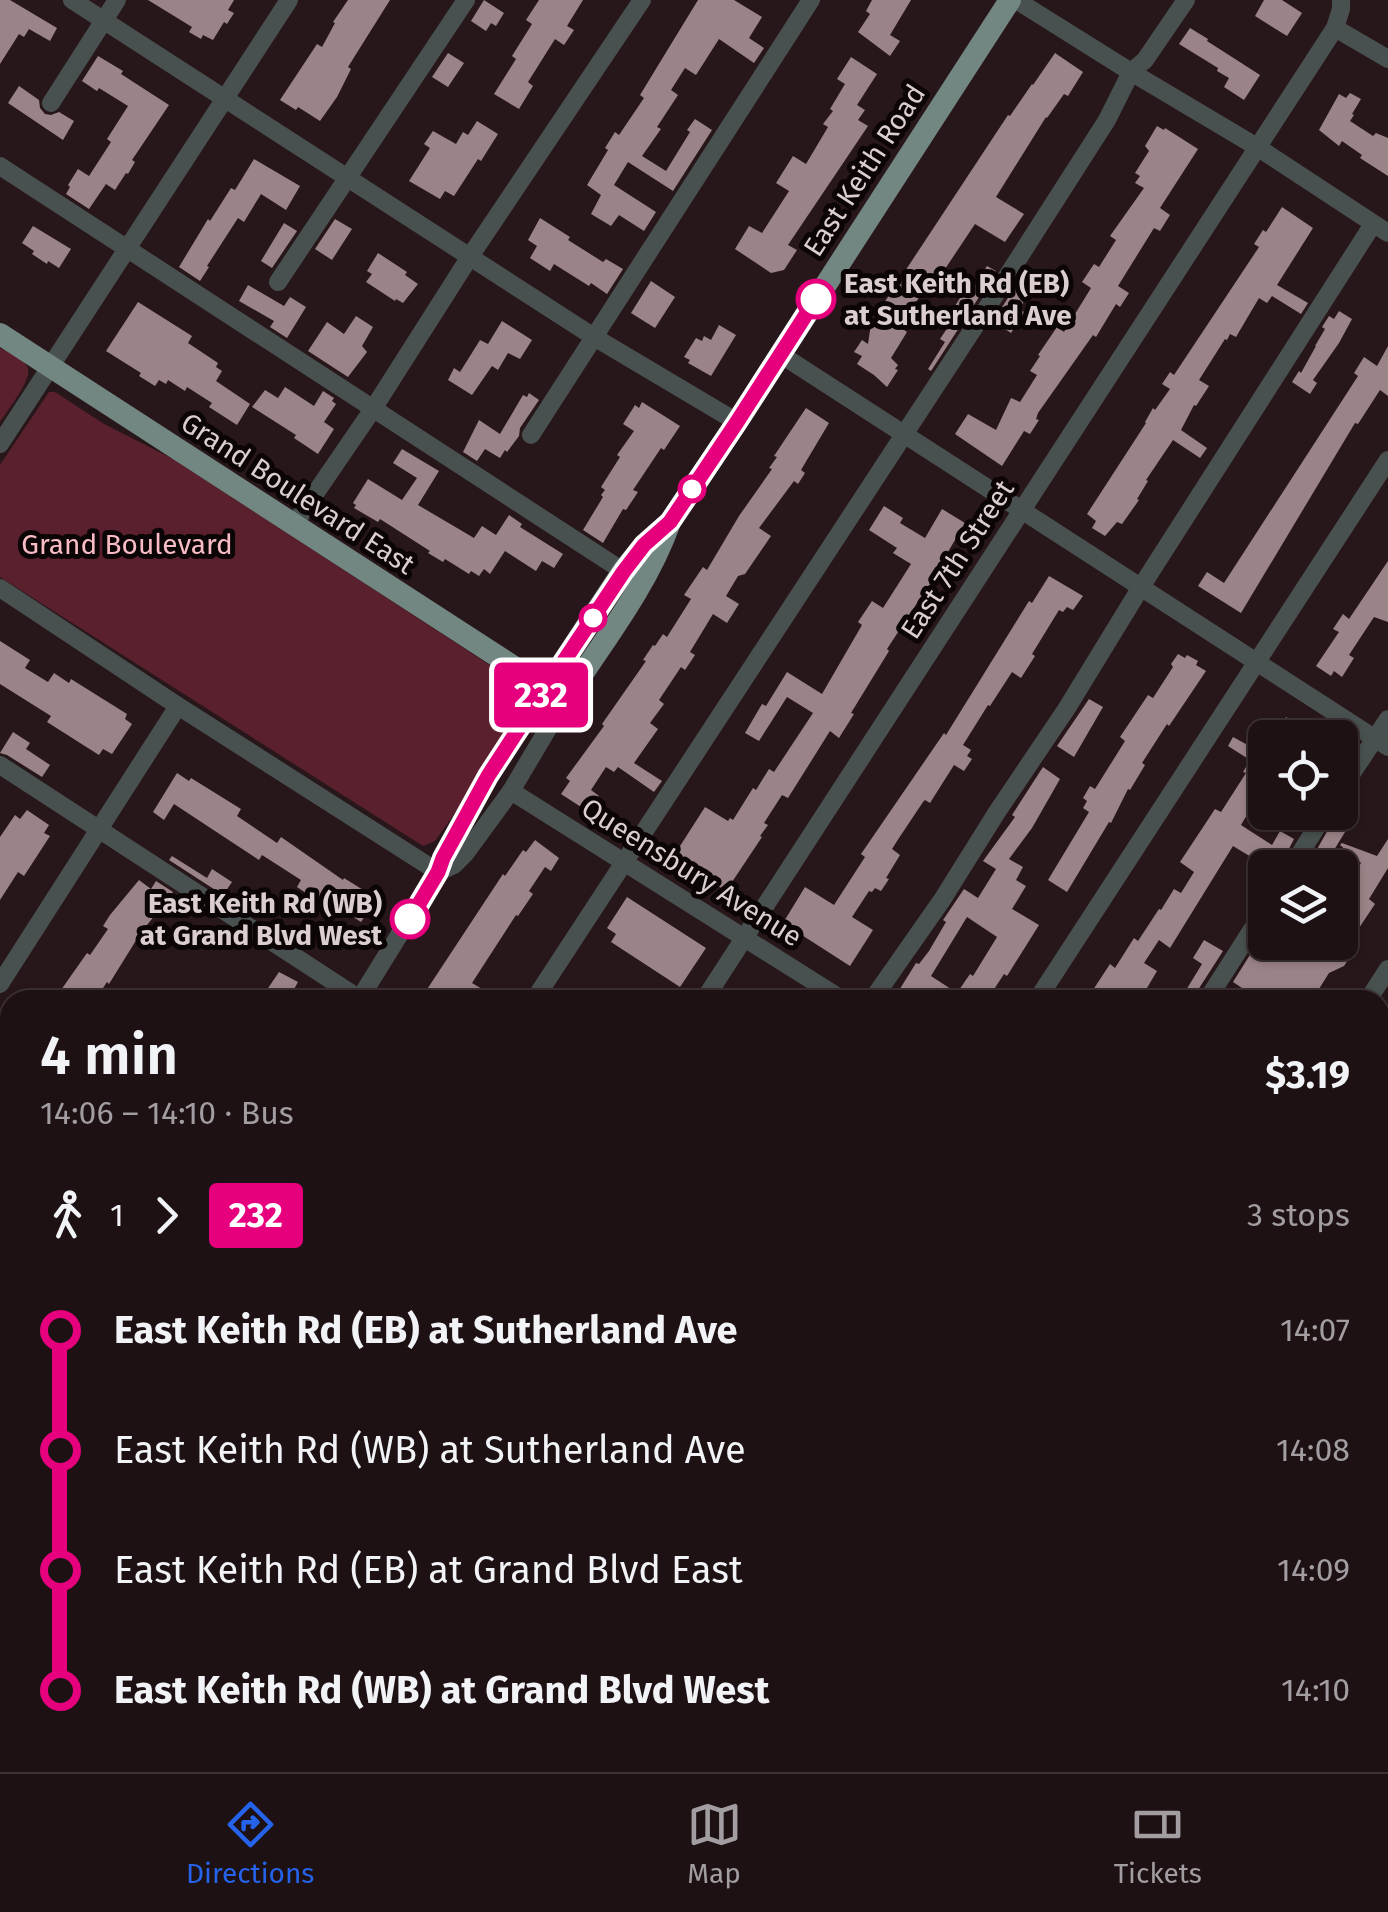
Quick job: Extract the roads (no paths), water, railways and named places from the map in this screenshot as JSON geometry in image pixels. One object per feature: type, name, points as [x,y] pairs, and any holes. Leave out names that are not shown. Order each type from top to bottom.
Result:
[{"type":"main road","name":"East Keith Road","points":[[555,694],[624,571],[644,545],[670,522],[1013,0]]},
{"type":"main road","name":"Grand Boulevard East","points":[[0,334],[555,694]]},
{"type":"main road","name":"East Keith Road","points":[[555,694],[641,583],[660,551],[670,522]]},
{"type":"street","points":[[72,0],[594,337],[737,422]]},
{"type":"street","points":[[51,103],[117,0]]},
{"type":"street","points":[[0,444],[289,0]]},
{"type":"street","points":[[278,282],[466,0]]},
{"type":"street","points":[[293,526],[642,0]]},
{"type":"street","points":[[531,435],[811,0]]},
{"type":"street","points":[[879,990],[942,900],[1141,587],[1381,228],[1256,147],[1013,0]]},
{"type":"street","points":[[540,990],[1107,120],[1131,72],[1146,60],[1186,0]]},
{"type":"street","points":[[1341,0],[1335,28],[1388,59]]},
{"type":"street","name":"East 7th Street","points":[[710,990],[1335,28]]},
{"type":"street","points":[[0,166],[624,571]]},
{"type":"street","points":[[780,354],[1382,743]]},
{"type":"street","points":[[1044,990],[1388,460]]},
{"type":"street","points":[[0,588],[438,872]]},
{"type":"street","name":"East Keith Road","points":[[366,990],[516,733],[555,694]]},
{"type":"street","name":"East Keith Road","points":[[438,872],[454,865],[465,854],[511,791],[555,694]]},
{"type":"street","points":[[0,984],[178,706]]},
{"type":"street","points":[[1358,770],[1382,743],[1388,720]]},
{"type":"street","points":[[470,809],[490,794],[511,791],[504,778],[516,733]]},
{"type":"street","points":[[0,766],[344,990]]},
{"type":"street","name":"Queensbury Avenue","points":[[511,791],[827,990]]},
{"type":"street","points":[[1213,990],[1248,935]]},
{"type":"place","name":"East Keith Rd (EB) at Sutherland Ave","points":[[816,299]]},
{"type":"place","name":"East Keith Rd (WB) at Grand Blvd West","points":[[410,919]]},
{"type":"park label","name":"Grand Boulevard","points":[[127,544]]}]
